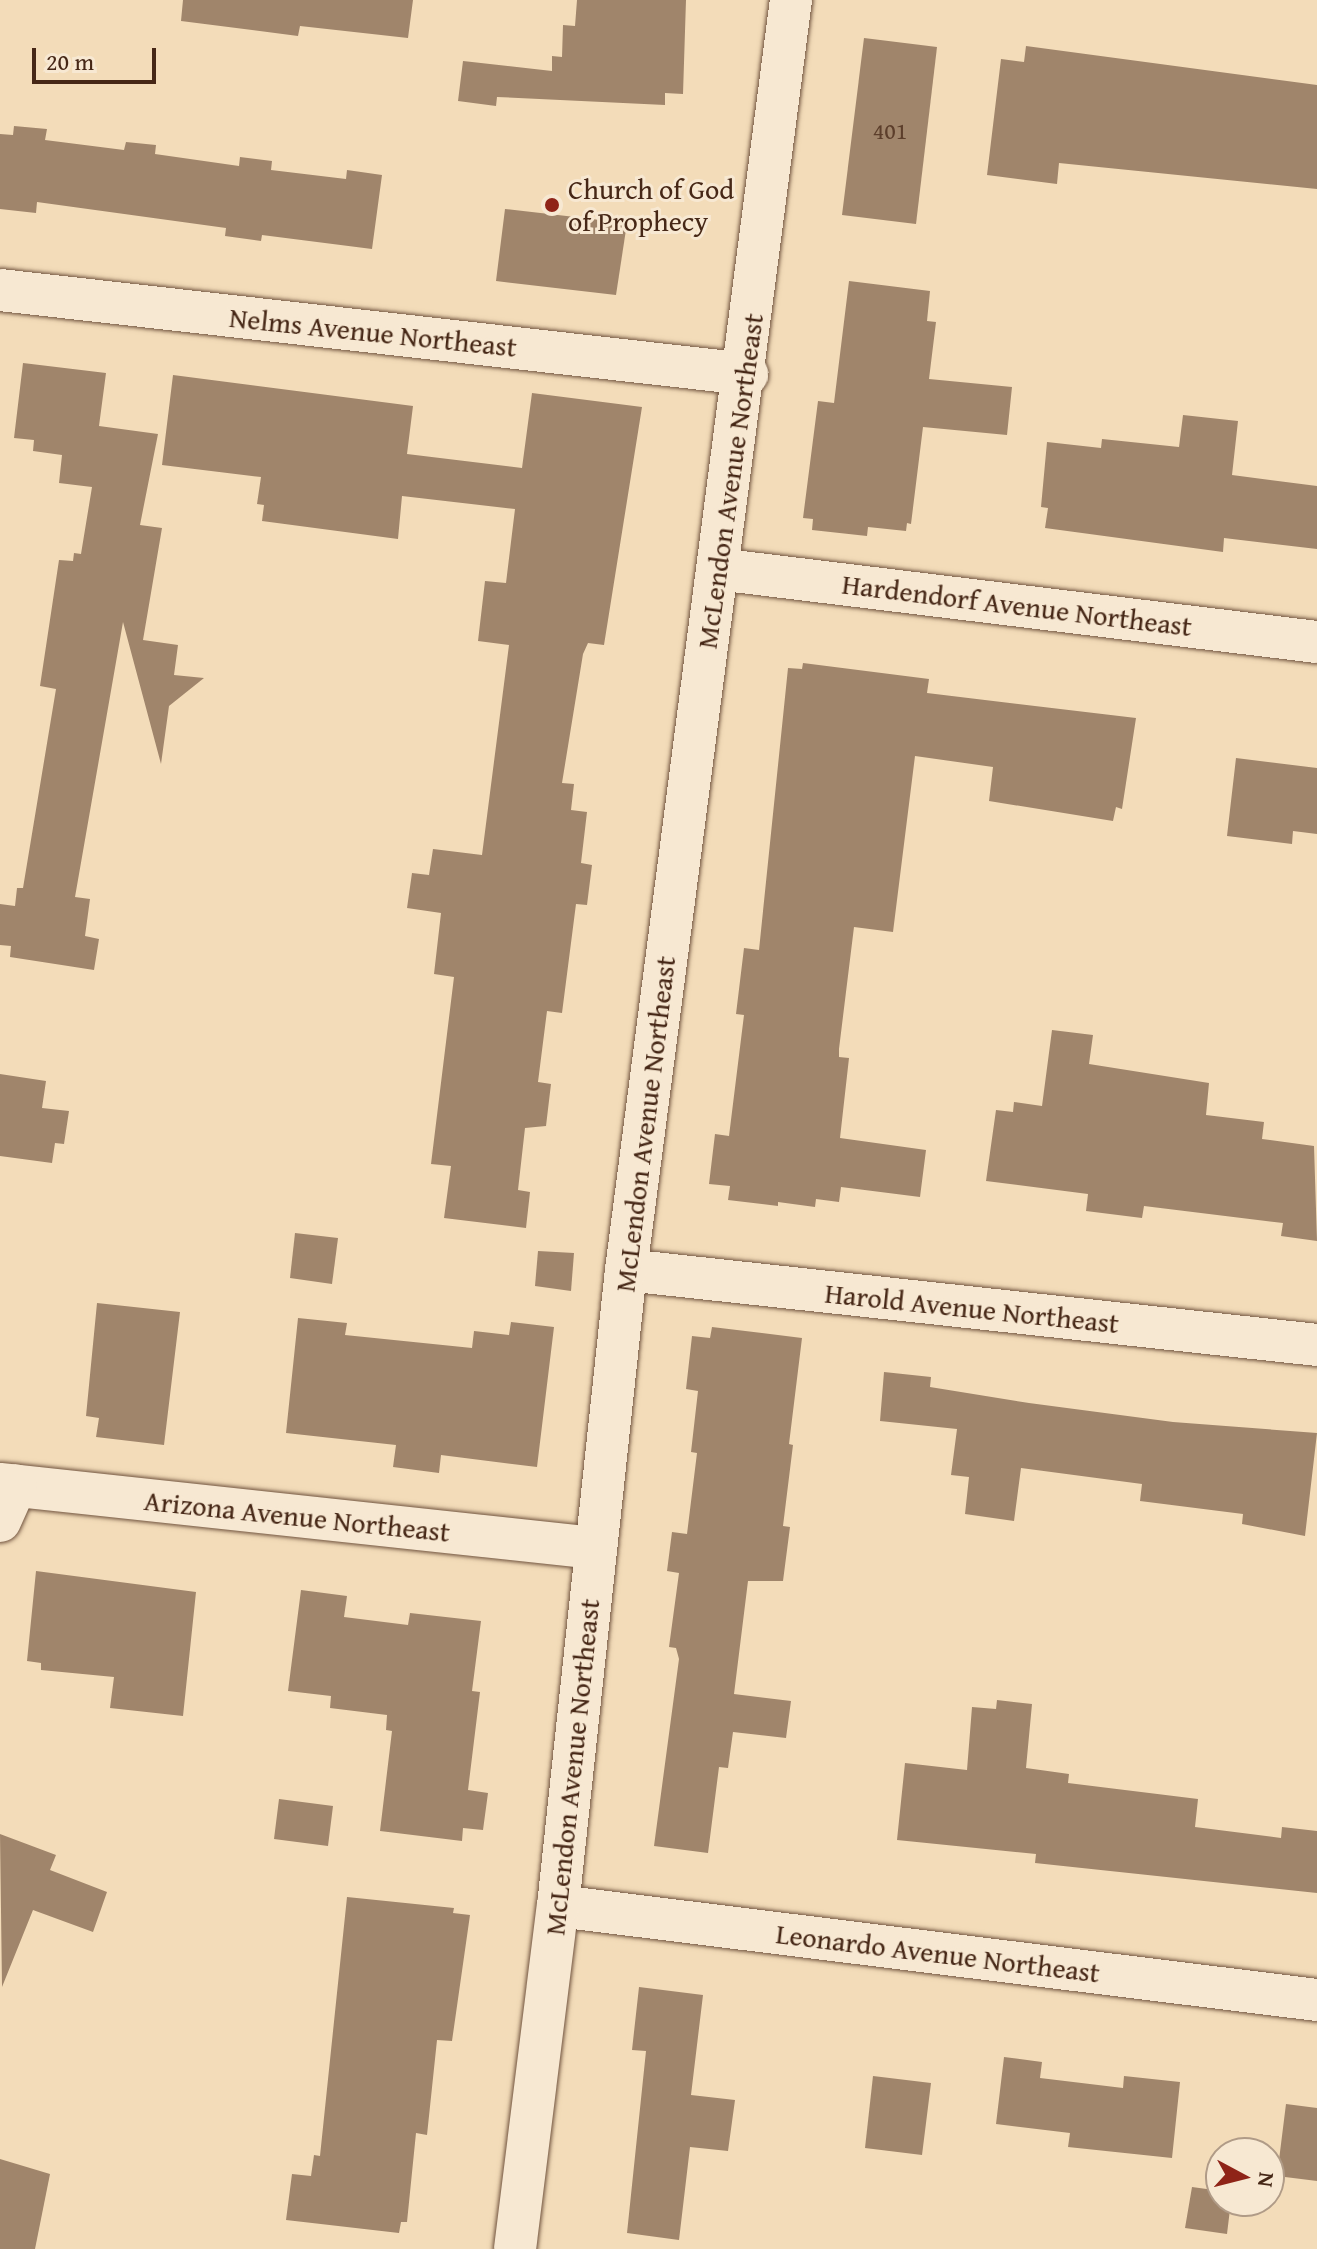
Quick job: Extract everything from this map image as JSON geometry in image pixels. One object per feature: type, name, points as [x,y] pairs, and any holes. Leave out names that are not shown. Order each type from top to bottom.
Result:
[{"type":"street","name":"McLendon Avenue Northeast","points":[[515,2249],[558,1906],[626,1270],[717,569],[747,374],[791,0]]},
{"type":"street","name":"Nelms Avenue Northeast","points":[[0,290],[747,374]]},
{"type":"street","name":"Hardendorf Avenue Northeast","points":[[717,569],[1317,642]]},
{"type":"street","name":"Harold Avenue Northeast","points":[[626,1270],[1317,1345]]},
{"type":"street","name":"Arizona Avenue Northeast","points":[[5,1497],[594,1548]]},
{"type":"street","name":"Leonardo Avenue Northeast","points":[[558,1906],[1317,2000]]},
{"type":"building","points":[[183,0],[413,0],[408,38],[300,26],[298,36],[181,21]]},
{"type":"building","points":[[577,0],[686,0],[683,94],[665,93],[665,105],[497,97],[496,106],[458,101],[463,61],[552,71],[552,56],[562,57],[563,25],[575,26]]},
{"type":"building","points":[[864,38],[937,47],[916,224],[842,215]]},
{"type":"building","points":[[1026,46],[1317,85],[1317,189],[1059,163],[1057,184],[987,175],[1001,59],[1024,62]]},
{"type":"building","points":[[14,126],[47,129],[45,140],[124,150],[126,142],[156,145],[155,154],[239,166],[240,157],[272,161],[271,170],[346,179],[347,170],[382,175],[372,249],[262,235],[261,241],[225,236],[226,228],[37,202],[36,213],[0,209],[0,134],[13,135]]},
{"type":"building","points":[[505,209],[627,223],[616,295],[496,281]]},
{"type":"building","points":[[849,281],[930,291],[927,321],[936,322],[929,379],[1012,387],[1007,435],[923,427],[911,524],[907,523],[906,531],[868,527],[867,536],[812,530],[813,519],[803,518],[818,401],[834,403]]},
{"type":"building","points":[[23,363],[106,373],[99,426],[158,434],[140,525],[162,528],[143,640],[178,645],[174,675],[204,678],[169,706],[161,764],[123,622],[75,897],[90,899],[85,936],[99,939],[94,970],[10,957],[11,946],[0,945],[0,904],[15,906],[17,888],[23,888],[56,689],[40,686],[59,560],[73,561],[74,553],[81,554],[92,487],[59,483],[62,455],[33,451],[34,440],[14,438]]},
{"type":"building","points":[[173,375],[413,406],[407,454],[522,468],[532,393],[642,407],[604,645],[588,643],[583,654],[562,783],[574,784],[571,810],[587,812],[581,863],[592,865],[587,905],[576,904],[562,1013],[547,1011],[538,1082],[551,1084],[546,1126],[525,1128],[518,1190],[530,1192],[526,1228],[444,1218],[451,1166],[431,1164],[454,977],[434,974],[441,913],[407,908],[412,873],[429,875],[433,849],[482,855],[509,645],[478,641],[485,581],[506,583],[515,509],[402,496],[398,539],[262,521],[264,505],[257,504],[261,477],[162,465]]},
{"type":"building","points":[[1183,415],[1238,421],[1232,475],[1317,486],[1317,549],[1224,538],[1223,552],[1045,528],[1048,508],[1041,507],[1047,442],[1101,448],[1102,439],[1179,447]]},
{"type":"building","points":[[803,663],[929,679],[927,693],[1136,718],[1122,809],[1116,807],[1113,821],[989,801],[993,767],[915,756],[893,932],[854,927],[839,1057],[849,1058],[840,1138],[926,1150],[920,1197],[841,1187],[839,1202],[816,1199],[815,1207],[778,1202],[778,1206],[728,1200],[730,1186],[709,1184],[715,1134],[729,1136],[744,1015],[736,1014],[744,948],[759,950],[788,668],[802,669]]},
{"type":"building","points":[[1236,758],[1317,768],[1317,834],[1293,831],[1292,844],[1227,836]]},
{"type":"building","points":[[1052,1030],[1093,1035],[1089,1064],[1209,1083],[1206,1115],[1264,1122],[1262,1139],[1314,1146],[1317,1241],[1281,1236],[1283,1223],[1144,1206],[1142,1218],[1086,1211],[1088,1194],[986,1181],[996,1110],[1013,1112],[1014,1102],[1042,1106]]},
{"type":"building","points":[[0,1074],[46,1081],[42,1108],[69,1111],[64,1144],[55,1143],[52,1163],[0,1156]]},
{"type":"building","points":[[295,1233],[338,1238],[332,1284],[290,1278]]},
{"type":"building","points":[[538,1251],[574,1253],[571,1291],[535,1286]]},
{"type":"building","points":[[97,1303],[180,1312],[164,1445],[96,1437],[99,1418],[86,1416]]},
{"type":"building","points":[[298,1318],[347,1323],[345,1335],[472,1348],[474,1331],[509,1335],[511,1322],[554,1327],[537,1467],[441,1455],[439,1473],[393,1467],[396,1445],[286,1433]]},
{"type":"building","points":[[712,1327],[802,1338],[789,1444],[793,1445],[783,1526],[790,1527],[783,1581],[748,1581],[734,1694],[791,1701],[786,1738],[733,1732],[728,1768],[719,1767],[708,1853],[654,1846],[679,1659],[676,1648],[669,1647],[679,1573],[667,1571],[672,1532],[687,1534],[697,1453],[691,1452],[698,1391],[686,1389],[692,1336],[710,1338]]},
{"type":"building","points":[[884,1372],[931,1377],[930,1387],[1029,1403],[1173,1422],[1317,1433],[1305,1536],[1242,1524],[1243,1514],[1140,1501],[1142,1484],[1021,1468],[1014,1521],[965,1514],[969,1477],[951,1475],[957,1429],[880,1421]]},
{"type":"building","points":[[36,1571],[196,1592],[183,1716],[110,1708],[114,1677],[41,1670],[41,1663],[27,1661]]},
{"type":"building","points":[[301,1590],[347,1596],[344,1617],[408,1625],[410,1613],[481,1621],[472,1691],[480,1692],[468,1790],[488,1793],[483,1830],[463,1828],[462,1841],[380,1831],[392,1731],[386,1730],[387,1715],[330,1708],[331,1696],[288,1691]]},
{"type":"building","points":[[997,1700],[1032,1704],[1026,1768],[1069,1774],[1068,1783],[1198,1799],[1195,1827],[1281,1838],[1282,1827],[1317,1831],[1317,1893],[1035,1863],[1036,1854],[897,1840],[905,1763],[967,1770],[972,1707],[996,1709]]},
{"type":"building","points":[[279,1799],[333,1806],[328,1846],[274,1839]]},
{"type":"building","points":[[0,1834],[56,1855],[50,1870],[107,1892],[93,1932],[33,1910],[2,1987]]},
{"type":"building","points":[[347,1897],[454,1908],[453,1913],[470,1915],[452,2041],[437,2040],[427,2135],[416,2133],[407,2222],[401,2222],[399,2233],[286,2220],[292,2174],[311,2176],[314,2155],[320,2156]]},
{"type":"building","points":[[639,1987],[703,1995],[691,2095],[735,2100],[728,2151],[690,2147],[679,2240],[627,2233],[646,2051],[632,2050]]},
{"type":"building","points":[[1004,2057],[1042,2062],[1040,2078],[1123,2088],[1124,2076],[1180,2082],[1172,2158],[1068,2147],[1070,2133],[996,2124]]},
{"type":"building","points":[[873,2076],[931,2083],[922,2155],[865,2148]]},
{"type":"building","points":[[1286,2104],[1317,2108],[1317,2181],[1285,2177],[1285,2137],[1282,2137]]},
{"type":"building","points":[[0,2159],[50,2174],[35,2249],[0,2249]]},
{"type":"building","points":[[1192,2187],[1205,2189],[1205,2217],[1229,2217],[1227,2234],[1185,2228]]},
{"type":"place","name":"Church of God of Prophecy","points":[[552,205]]}]
